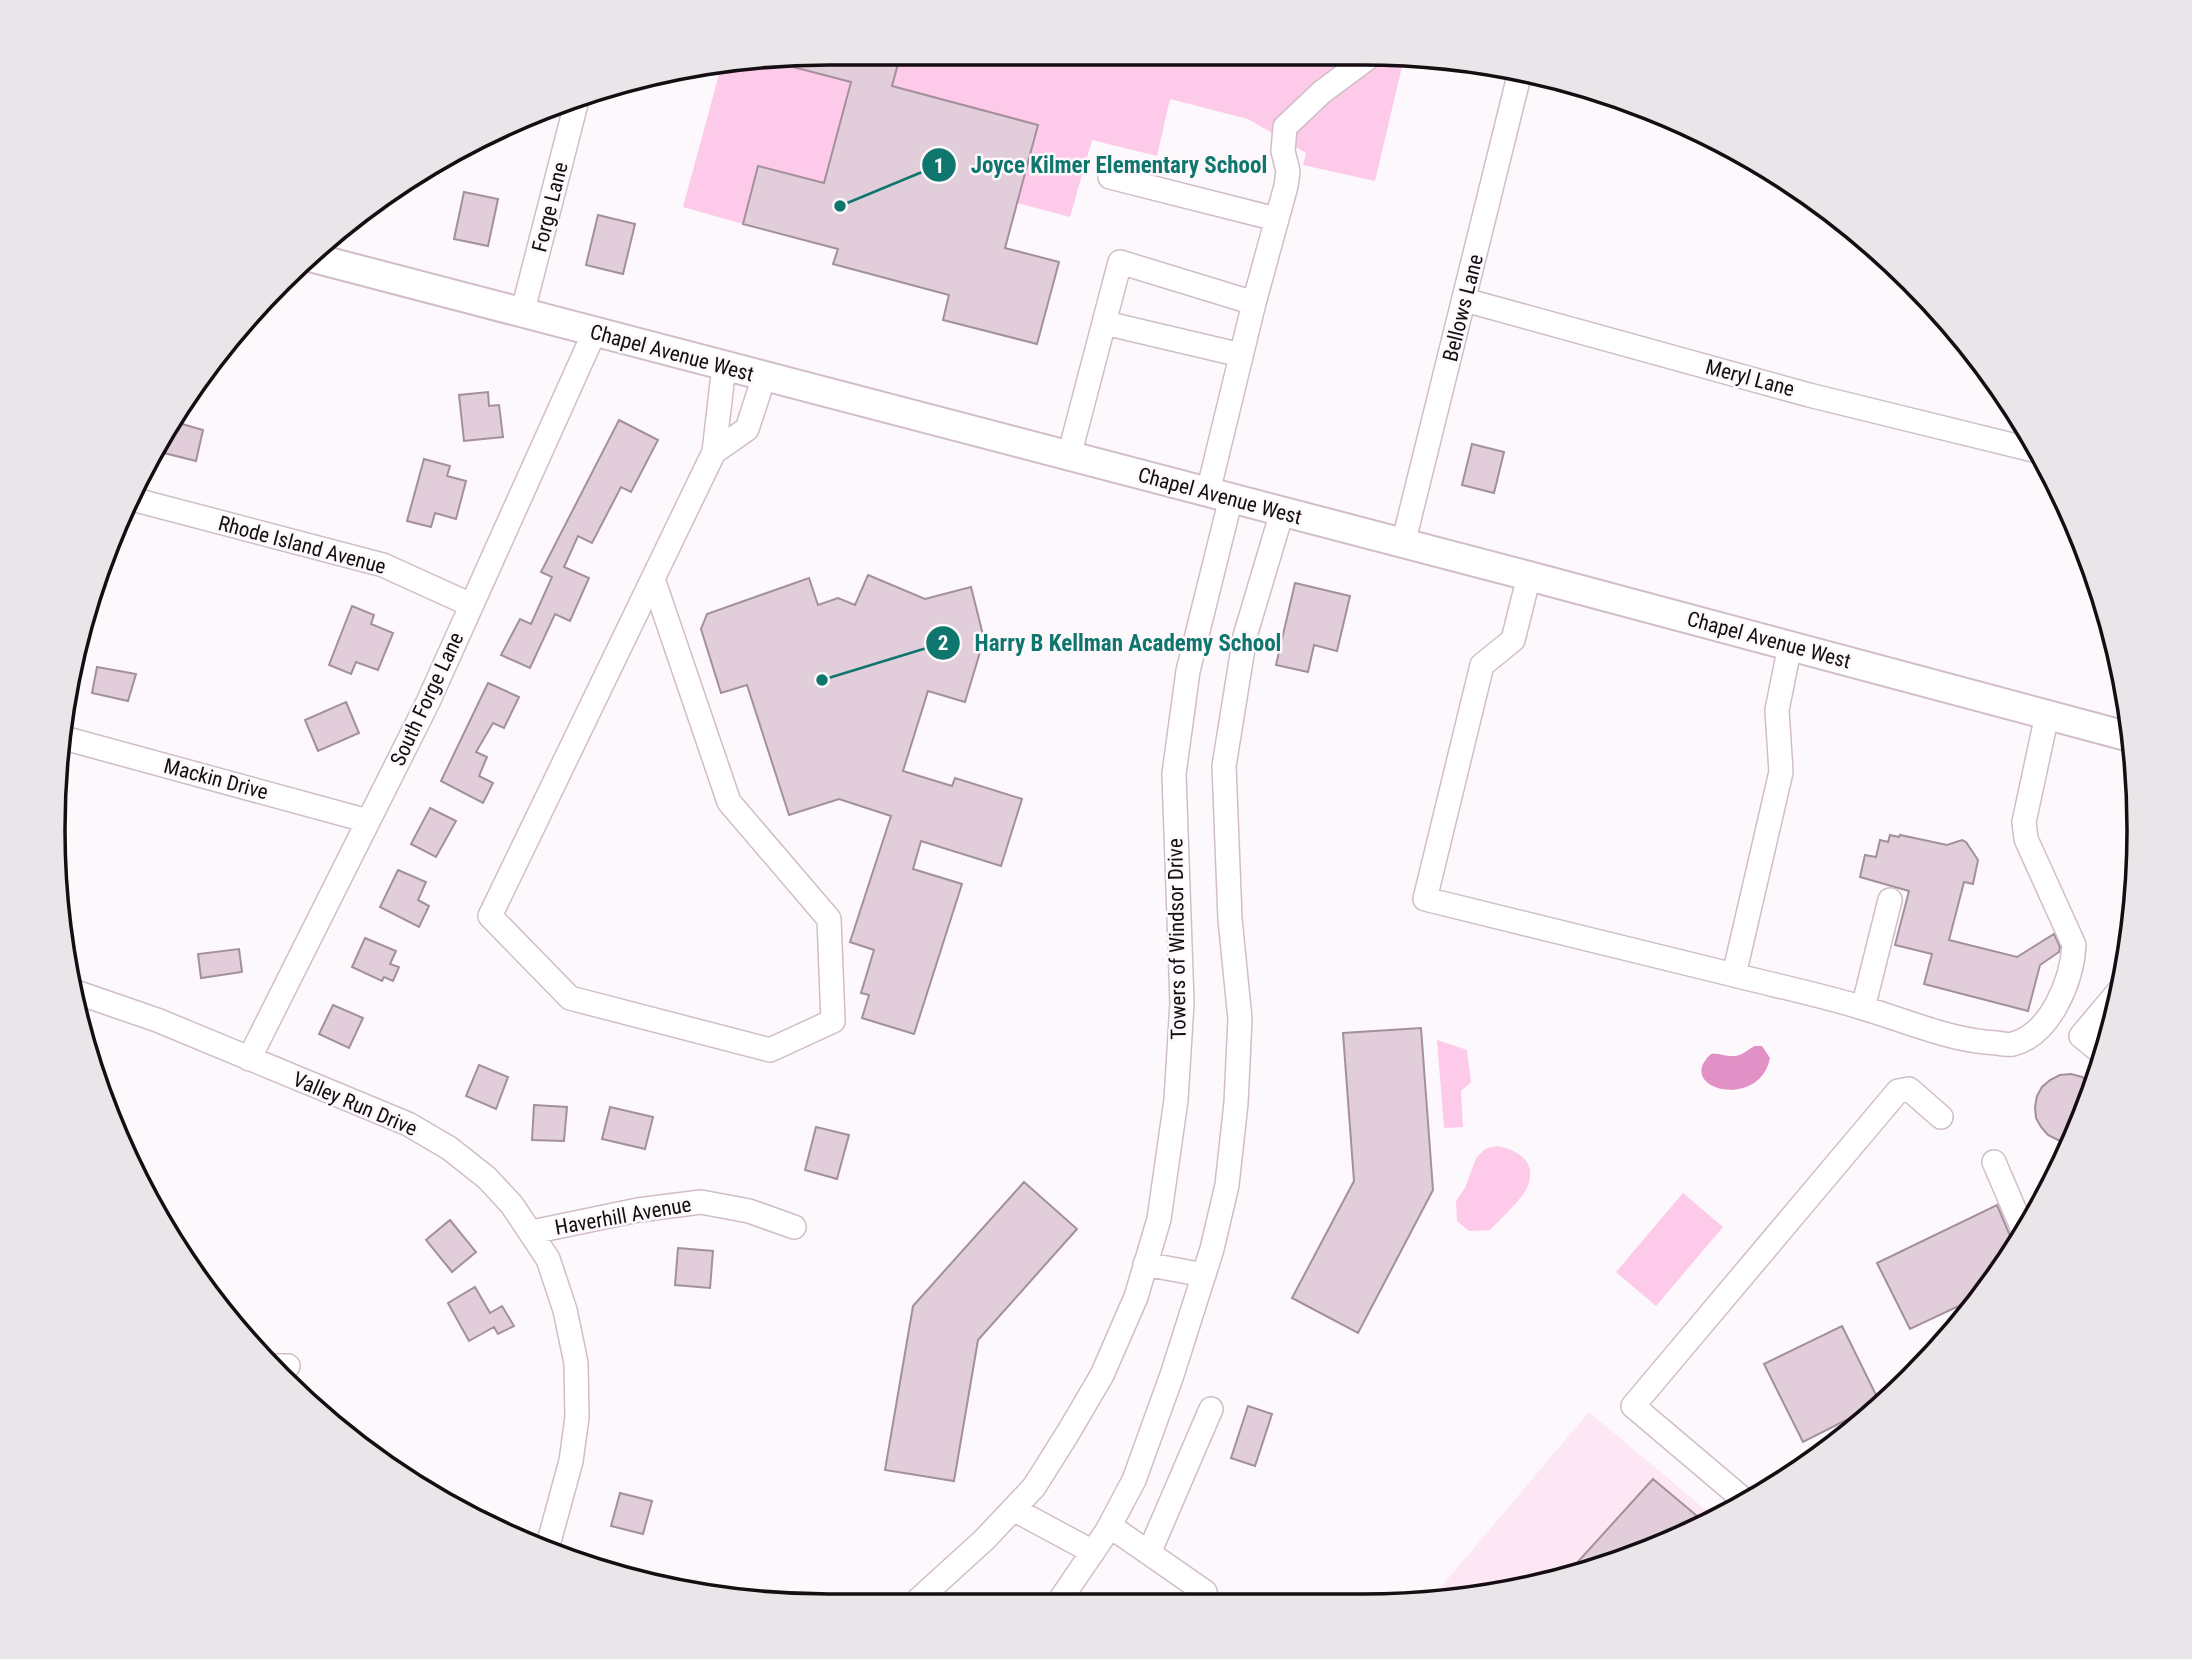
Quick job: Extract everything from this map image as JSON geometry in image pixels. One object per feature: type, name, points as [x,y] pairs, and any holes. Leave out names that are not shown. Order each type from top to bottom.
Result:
[{"type":"main road","name":"Chapel Avenue West","points":[[320,260],[1529,576],[2121,735]]},
{"type":"street","name":"Towers of Windsor Drive","points":[[925,1594],[984,1540],[1034,1487],[1102,1375],[1136,1297],[1159,1219],[1177,1086],[1182,1003],[1174,774],[1178,727],[1241,355],[1286,186],[1288,171],[1283,151],[1285,127],[1322,92],[1358,65]]},
{"type":"street","name":"Bellows Lane","points":[[1403,544],[1518,80]]},
{"type":"street","name":"Forge Lane","points":[[522,314],[575,109]]},
{"type":"street","points":[[1110,177],[1276,219]]},
{"type":"street","points":[[1069,456],[1120,262],[1254,303]]},
{"type":"street","name":"Meryl Lane","points":[[1465,300],[1796,391],[2026,448]]},
{"type":"street","points":[[1105,323],[1241,355]]},
{"type":"street","name":"South Forge Lane","points":[[249,1059],[428,702],[594,333]]},
{"type":"street","points":[[653,579],[729,802],[829,919],[833,1021],[770,1050],[570,998],[490,916],[714,452],[724,366]]},
{"type":"street","points":[[714,452],[747,429],[764,377]]},
{"type":"street","name":"Rhode Island Avenue","points":[[139,501],[383,565],[471,605]]},
{"type":"street","points":[[1064,1594],[1110,1527],[1134,1480],[1204,1275],[1227,1185],[1237,1091],[1240,1019],[1230,919],[1224,766],[1245,636],[1282,512]]},
{"type":"street","points":[[1529,576],[1513,640],[1482,665],[1425,898],[1863,1007],[1926,1029],[1981,1043],[2012,1044],[2029,1037],[2046,1023],[2073,964],[2074,945],[2026,839],[2024,822],[2047,715]]},
{"type":"street","points":[[1734,975],[1781,772],[1777,710],[1790,645]]},
{"type":"street","name":"Mackin Drive","points":[[70,739],[368,821]]},
{"type":"street","points":[[1863,1007],[1890,900]]},
{"type":"street","name":"Valley Run Drive","points":[[83,994],[157,1020],[408,1124],[449,1148],[487,1178],[512,1205],[548,1259],[565,1310],[576,1363],[577,1417],[571,1461],[549,1540]]},
{"type":"street","points":[[2095,1047],[2081,1036],[2106,1006]]},
{"type":"street","points":[[1739,1495],[1633,1406],[1898,1091],[1909,1089],[1941,1116]]},
{"type":"street","points":[[1994,1162],[2019,1221]]},
{"type":"street","name":"Haverhill Avenue","points":[[532,1232],[638,1210],[701,1202],[749,1211],[794,1227]]},
{"type":"street","points":[[1145,1265],[1204,1275]]},
{"type":"street","points":[[1149,1553],[1211,1409]]},
{"type":"street","points":[[1013,1509],[1093,1552]]},
{"type":"street","points":[[1110,1527],[1205,1591]]},
{"type":"shaded area","points":[[898,65],[1402,66],[1375,181],[1303,165],[1306,153],[1248,119],[1170,99],[1157,156],[1092,140],[1070,217],[1017,203],[1038,125],[892,86]]},
{"type":"shaded area","points":[[790,66],[851,82],[824,183],[759,166],[743,224],[683,207],[719,73]]},
{"type":"shaded area","points":[[1437,1040],[1467,1050],[1471,1082],[1461,1091],[1463,1127],[1444,1128]]},
{"type":"shaded area","points":[[1755,1046],[1762,1046],[1770,1058],[1763,1075],[1751,1085],[1722,1089],[1710,1084],[1703,1077],[1702,1066],[1711,1054],[1737,1056]]},
{"type":"shaded area","points":[[1497,1146],[1513,1151],[1524,1159],[1528,1164],[1530,1179],[1525,1192],[1490,1230],[1469,1231],[1457,1221],[1456,1201],[1465,1188],[1476,1158],[1485,1149]]},
{"type":"shaded area","points":[[1683,1193],[1723,1227],[1656,1306],[1616,1272]]},
{"type":"shaded area","points":[[1589,1412],[1708,1512],[1608,1554],[1512,1580],[1438,1590]]},
{"type":"building","points":[[898,65],[892,86],[1038,125],[1005,248],[1059,262],[1037,344],[943,320],[949,295],[833,264],[838,249],[743,224],[758,166],[824,183],[851,82],[789,66]]},
{"type":"building","points":[[464,192],[498,199],[488,246],[454,239]]},
{"type":"building","points":[[598,215],[635,224],[623,274],[586,265]]},
{"type":"building","points":[[488,392],[489,406],[499,405],[503,437],[464,441],[459,395]]},
{"type":"building","points":[[619,420],[658,440],[631,492],[621,487],[592,543],[578,536],[564,567],[589,578],[570,621],[555,614],[530,668],[501,655],[520,619],[531,624],[552,577],[541,572]]},
{"type":"building","points":[[182,424],[203,430],[196,461],[164,453]]},
{"type":"building","points":[[1472,444],[1504,452],[1494,493],[1462,485]]},
{"type":"building","points":[[424,459],[450,466],[447,476],[466,481],[456,519],[435,513],[431,527],[407,521]]},
{"type":"building","points":[[868,575],[925,599],[971,587],[984,639],[965,702],[928,691],[903,771],[952,786],[955,778],[1022,799],[1001,866],[921,841],[913,869],[962,884],[914,1034],[862,1018],[869,995],[861,993],[874,950],[850,942],[891,816],[839,799],[789,815],[747,685],[721,693],[701,629],[707,614],[809,578],[818,605],[838,598],[855,605]]},
{"type":"building","points":[[1295,583],[1350,596],[1337,651],[1314,645],[1308,672],[1276,665]]},
{"type":"building","points":[[352,606],[374,615],[371,624],[393,633],[378,670],[356,662],[351,674],[329,665]]},
{"type":"building","points":[[97,667],[136,674],[128,701],[92,693]]},
{"type":"building","points":[[488,683],[519,697],[504,728],[493,723],[476,752],[487,757],[479,776],[493,783],[483,803],[441,781]]},
{"type":"building","points":[[346,702],[359,733],[318,751],[305,720]]},
{"type":"building","points":[[430,808],[456,821],[436,857],[411,844]]},
{"type":"building","points":[[1890,835],[1947,845],[1962,840],[1978,860],[1973,884],[1964,882],[1949,940],[2017,957],[2054,934],[2060,947],[2059,952],[2040,965],[2028,1011],[1924,984],[1932,954],[1895,945],[1909,891],[1860,877],[1865,855],[1876,857],[1880,840],[1888,842]]},
{"type":"building","points":[[398,870],[426,882],[418,900],[429,906],[419,927],[380,907]]},
{"type":"building","points":[[365,938],[396,951],[390,964],[399,967],[393,981],[384,977],[382,981],[352,967]]},
{"type":"building","points":[[239,949],[242,972],[201,978],[198,954]]},
{"type":"building","points":[[333,1005],[363,1018],[349,1048],[319,1034]]},
{"type":"building","points":[[1421,1028],[1433,1190],[1358,1333],[1292,1298],[1354,1181],[1343,1033]]},
{"type":"building","points":[[479,1065],[508,1077],[496,1109],[466,1096]]},
{"type":"building","points":[[2071,1074],[2085,1079],[2061,1140],[2048,1135],[2041,1127],[2036,1118],[2035,1107],[2042,1087],[2060,1075]]},
{"type":"building","points":[[534,1105],[567,1107],[564,1141],[532,1140]]},
{"type":"building","points":[[610,1107],[653,1117],[645,1149],[602,1139]]},
{"type":"building","points":[[816,1127],[849,1135],[837,1179],[805,1170]]},
{"type":"building","points":[[1024,1182],[1077,1229],[978,1340],[954,1481],[885,1470],[913,1306]]},
{"type":"building","points":[[1997,1205],[2010,1235],[1961,1305],[1910,1329],[1877,1263]]},
{"type":"building","points":[[450,1220],[476,1252],[452,1272],[426,1240]]},
{"type":"building","points":[[678,1248],[713,1251],[710,1288],[675,1285]]},
{"type":"building","points":[[475,1287],[490,1313],[502,1306],[514,1326],[498,1334],[494,1327],[469,1341],[448,1303]]},
{"type":"building","points":[[1842,1326],[1876,1395],[1849,1419],[1803,1442],[1764,1364]]},
{"type":"building","points":[[1248,1406],[1272,1414],[1255,1466],[1231,1458]]},
{"type":"building","points":[[1653,1479],[1698,1517],[1655,1536],[1577,1563]]},
{"type":"building","points":[[620,1493],[652,1501],[643,1534],[611,1526]]},
{"type":"place","name":"Joyce Kilmer Elementary School","points":[[840,206]]},
{"type":"place","name":"Harry B Kellman Academy School","points":[[822,680]]}]
